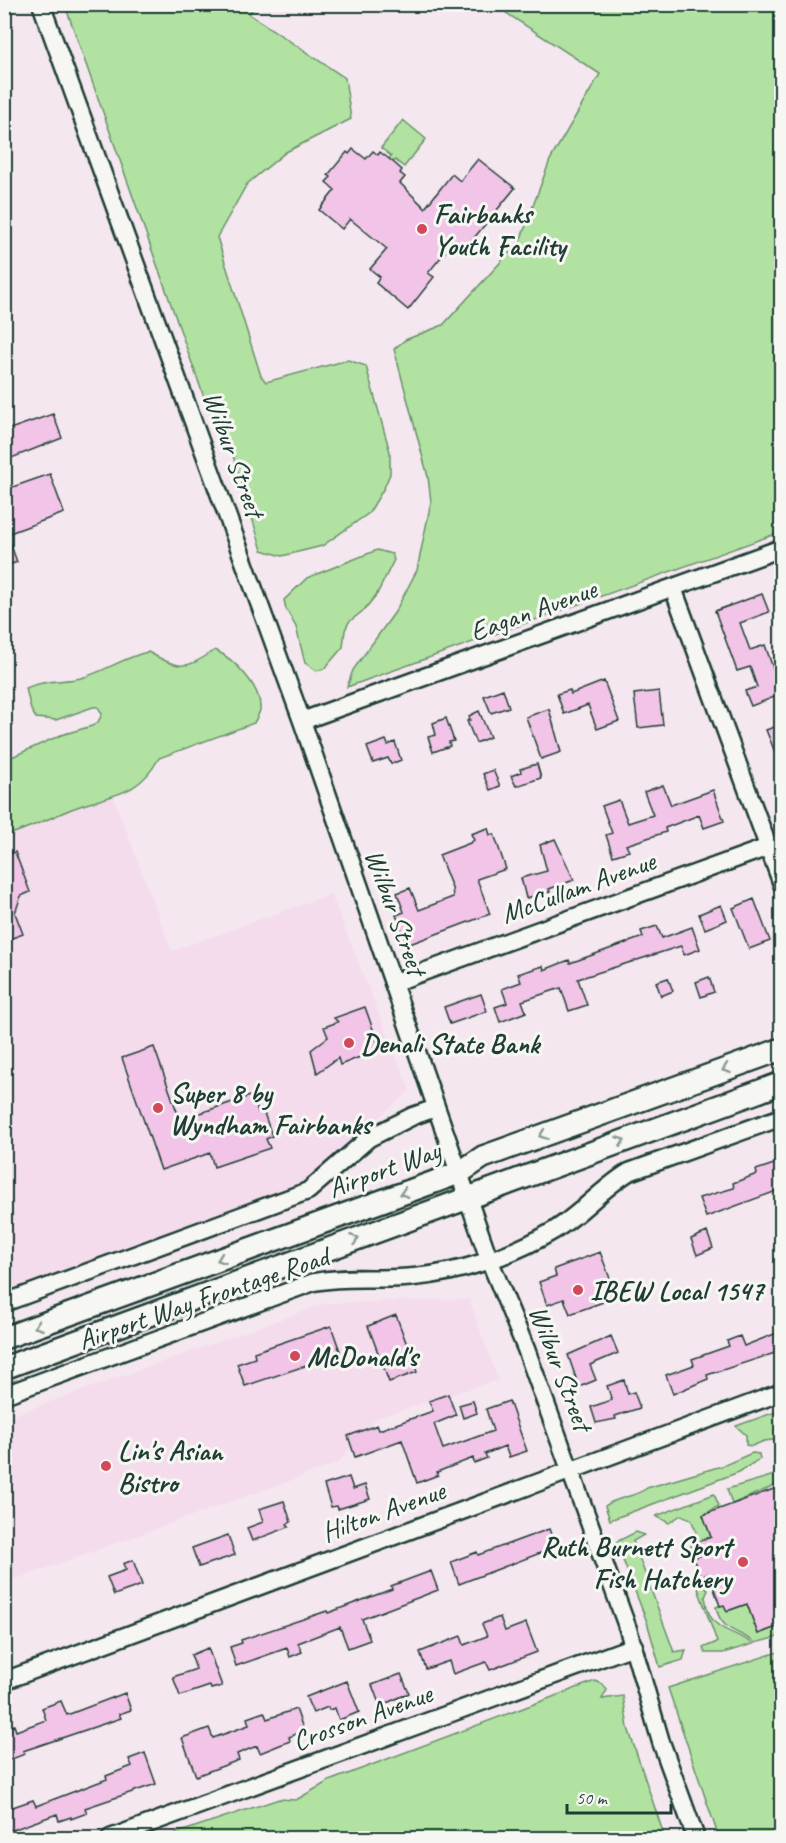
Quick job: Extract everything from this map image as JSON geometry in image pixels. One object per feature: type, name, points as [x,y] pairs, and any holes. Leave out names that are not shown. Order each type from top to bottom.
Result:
[{"type":"main road","name":"Airport Way","points":[[4,1338],[459,1173],[483,1157],[782,1049]]},
{"type":"main road","name":"Airport Way","points":[[4,1368],[782,1083]]},
{"type":"street","name":"Wilbur Street","points":[[41,4],[302,721],[489,1258],[526,1349],[634,1646],[661,1742],[696,1839]]},
{"type":"street","name":"Eagan Avenue","points":[[302,721],[782,548]]},
{"type":"street","points":[[673,588],[775,844],[782,884]]},
{"type":"street","name":"McCullam Avenue","points":[[393,983],[775,844]]},
{"type":"street","name":"Airport Way","points":[[4,1303],[308,1191],[369,1138],[413,1116],[436,1108]]},
{"type":"street","name":"Airport Way Frontage Road","points":[[4,1395],[314,1282],[342,1277],[413,1278],[469,1266],[555,1231],[606,1187],[629,1172],[782,1118]]},
{"type":"street","name":"Hilton Avenue","points":[[4,1681],[782,1392]]},
{"type":"street","name":"Crosson Avenue","points":[[110,1839],[634,1646]]},
{"type":"shaded area","points":[[111,790],[172,951],[331,894],[410,1091],[294,1190],[5,1290],[5,834]]},
{"type":"shaded area","points":[[469,1299],[498,1380],[376,1418],[337,1464],[5,1583],[5,1418],[326,1303]]},
{"type":"green space","points":[[65,5],[256,5],[249,14],[345,78],[351,119],[286,152],[247,184],[217,237],[261,376],[266,382],[348,360],[366,366],[390,452],[390,474],[369,513],[322,546],[282,556],[262,550],[230,446],[206,403]]},
{"type":"green space","points":[[494,5],[781,5],[781,532],[347,687],[353,670],[395,612],[417,570],[431,502],[428,477],[394,349],[405,340],[443,325],[520,241],[550,160],[600,74]]},
{"type":"green space","points":[[403,120],[426,139],[404,167],[395,160],[393,162],[389,159],[391,156],[381,148]]},
{"type":"green space","points":[[377,550],[392,554],[394,560],[377,594],[364,610],[349,622],[345,630],[343,647],[325,668],[317,671],[305,663],[296,627],[286,609],[284,600],[307,578]]},
{"type":"green space","points":[[215,650],[238,667],[252,683],[260,710],[254,723],[159,758],[141,781],[120,793],[69,810],[5,836],[5,760],[61,735],[92,726],[98,722],[102,714],[98,707],[93,707],[56,720],[36,718],[31,710],[26,688],[46,682],[81,678],[148,652],[168,662],[182,665],[196,662]]},
{"type":"green space","points":[[781,1410],[781,1439],[764,1441],[752,1446],[746,1445],[746,1435],[736,1426]]},
{"type":"green space","points":[[752,1453],[759,1454],[760,1459],[739,1472],[610,1520],[605,1506],[610,1503],[637,1494],[647,1488],[725,1465]]},
{"type":"green space","points":[[781,1473],[781,1483],[732,1504],[727,1489]]},
{"type":"green space","points":[[714,1494],[719,1506],[703,1515],[711,1537],[697,1542],[701,1555],[697,1556],[690,1549],[696,1531],[691,1519],[681,1515],[669,1523],[656,1516]]},
{"type":"green space","points":[[636,1532],[644,1535],[633,1541],[674,1652],[686,1650],[683,1660],[660,1667],[647,1622],[616,1542]]},
{"type":"green space","points":[[698,1574],[708,1590],[705,1597],[707,1607],[705,1608],[695,1580]]},
{"type":"green space","points":[[724,1604],[727,1611],[747,1604],[758,1634],[779,1626],[781,1636],[755,1643],[731,1630],[718,1615],[716,1607]]},
{"type":"green space","points":[[708,1610],[715,1623],[753,1644],[723,1653],[705,1653],[703,1648],[717,1642],[706,1611]]},
{"type":"green space","points":[[781,1651],[781,1838],[719,1838],[668,1688]]},
{"type":"green space","points":[[595,1681],[603,1684],[607,1690],[602,1699],[623,1696],[628,1728],[665,1838],[162,1838],[279,1799],[296,1800],[329,1781]]},
{"type":"building","name":"Fairbanks Youth Facility","points":[[353,149],[366,159],[373,151],[378,155],[380,152],[393,162],[402,170],[400,173],[405,177],[400,183],[425,208],[452,174],[460,181],[478,159],[515,188],[465,249],[455,240],[428,273],[434,277],[408,310],[376,283],[380,277],[370,269],[387,249],[350,219],[342,229],[319,210],[335,190],[326,182],[331,177],[328,175],[347,152],[349,154]]},
{"type":"building","points":[[53,414],[62,438],[4,461],[4,431]]},
{"type":"building","points":[[50,474],[64,513],[7,534],[17,562],[4,567],[4,490]]},
{"type":"building","points":[[762,594],[769,612],[740,623],[750,650],[765,645],[782,694],[751,706],[745,691],[757,687],[750,667],[737,671],[715,611]]},
{"type":"building","points":[[604,681],[619,721],[597,729],[588,705],[564,714],[557,694],[570,690],[571,694]]},
{"type":"building","points":[[503,689],[509,707],[491,713],[484,696]]},
{"type":"building","points":[[659,691],[663,725],[638,728],[634,694]]},
{"type":"building","points":[[549,709],[561,752],[541,759],[526,717]]},
{"type":"building","points":[[479,711],[490,737],[476,743],[467,721],[470,720],[469,716]]},
{"type":"building","points":[[446,718],[454,741],[449,742],[450,746],[433,752],[428,737],[436,735],[433,723]]},
{"type":"building","points":[[782,724],[782,767],[781,767],[766,730]]},
{"type":"building","points":[[386,740],[388,745],[395,742],[401,760],[391,764],[388,758],[373,763],[367,747]]},
{"type":"building","points":[[537,764],[541,778],[516,786],[511,776],[521,772],[520,769]]},
{"type":"building","points":[[493,770],[500,786],[490,790],[483,774]]},
{"type":"building","points":[[663,785],[671,805],[713,790],[724,821],[704,828],[699,815],[665,828],[666,832],[626,845],[629,851],[613,856],[606,835],[612,833],[602,806],[619,800],[628,823],[653,815],[644,792]]},
{"type":"building","points":[[488,828],[490,835],[494,834],[506,869],[477,879],[490,914],[407,945],[396,915],[404,912],[397,893],[410,888],[419,910],[453,897],[452,888],[439,855],[470,843],[474,840],[471,834]]},
{"type":"building","points":[[555,839],[574,880],[549,889],[550,892],[526,898],[521,878],[547,871],[540,845]]},
{"type":"building","points":[[15,852],[30,892],[21,896],[15,913],[23,934],[4,941],[4,856]]},
{"type":"building","points":[[754,899],[770,941],[749,949],[733,908]]},
{"type":"building","points":[[721,905],[727,920],[705,929],[699,914]]},
{"type":"building","points":[[657,926],[662,938],[692,927],[700,949],[684,955],[681,946],[578,979],[587,1005],[569,1011],[561,988],[522,1001],[526,1012],[500,1022],[495,1007],[507,1003],[502,989],[521,982],[518,974],[543,966],[544,970],[569,960],[570,963],[643,937],[641,931]]},
{"type":"building","points":[[709,977],[714,992],[701,997],[696,982]]},
{"type":"building","points":[[668,978],[673,991],[661,996],[656,982]]},
{"type":"building","points":[[481,994],[487,1011],[450,1024],[444,1007]]},
{"type":"building","name":"Denali State Bank","points":[[365,1007],[380,1049],[340,1065],[338,1058],[317,1073],[311,1050],[328,1037],[324,1027],[338,1022],[334,1018]]},
{"type":"building","points":[[154,1047],[180,1120],[253,1095],[258,1112],[263,1110],[272,1136],[266,1139],[270,1148],[214,1167],[210,1153],[161,1170],[122,1058]]},
{"type":"building","points":[[777,1163],[782,1189],[706,1217],[699,1198],[734,1188],[733,1183],[757,1174],[756,1170]]},
{"type":"building","points":[[707,1232],[713,1248],[697,1255],[691,1239]]},
{"type":"building","name":"IBEW Local 1547","points":[[600,1252],[617,1297],[570,1314],[564,1299],[547,1305],[539,1282],[556,1276],[554,1269]]},
{"type":"building","points":[[396,1315],[417,1372],[389,1382],[368,1326]]},
{"type":"building","name":"McDonald's","points":[[331,1326],[341,1354],[245,1386],[237,1364],[255,1358],[254,1352]]},
{"type":"building","points":[[782,1331],[782,1346],[774,1349],[775,1353],[707,1375],[708,1379],[673,1394],[666,1375],[694,1365],[692,1359],[729,1346],[727,1341],[740,1336],[744,1346]]},
{"type":"building","points":[[611,1336],[618,1353],[590,1365],[596,1380],[579,1387],[568,1355]]},
{"type":"building","points":[[624,1380],[628,1394],[634,1392],[640,1408],[615,1416],[616,1419],[596,1423],[591,1407],[612,1400],[607,1386]]},
{"type":"building","points":[[448,1394],[456,1415],[434,1424],[443,1449],[493,1431],[486,1409],[509,1401],[527,1451],[509,1457],[505,1446],[485,1454],[487,1458],[474,1463],[473,1458],[437,1472],[438,1475],[417,1483],[402,1440],[355,1457],[348,1436],[377,1425],[379,1430],[433,1411],[429,1401]]},
{"type":"building","points":[[473,1401],[477,1413],[463,1418],[459,1405]]},
{"type":"building","points":[[349,1477],[353,1489],[365,1485],[370,1499],[338,1509],[337,1506],[331,1507],[324,1485]]},
{"type":"building","name":"Ruth Burnett Sport Fish Hatchery","points":[[782,1486],[782,1625],[758,1634],[747,1604],[727,1611],[724,1605],[720,1606],[709,1574],[700,1577],[693,1558],[702,1555],[697,1542],[711,1537],[703,1515]]},
{"type":"building","points":[[284,1501],[291,1522],[287,1524],[289,1527],[252,1541],[247,1528],[263,1522],[259,1509]]},
{"type":"building","points":[[549,1529],[556,1547],[459,1584],[451,1562],[477,1552],[478,1555]]},
{"type":"building","points":[[228,1535],[235,1555],[199,1567],[192,1548]]},
{"type":"building","points":[[133,1560],[142,1585],[114,1595],[107,1577],[126,1570],[123,1564]]},
{"type":"building","points":[[431,1571],[438,1590],[362,1619],[370,1640],[348,1648],[340,1627],[298,1643],[302,1652],[290,1657],[287,1648],[236,1666],[230,1647],[242,1643],[241,1640],[327,1611],[328,1613],[392,1589],[391,1586]]},
{"type":"building","points":[[500,1617],[505,1631],[526,1623],[537,1652],[490,1670],[486,1662],[453,1674],[449,1661],[426,1669],[420,1652],[461,1636],[464,1645],[487,1636],[482,1624]]},
{"type":"building","points":[[208,1648],[222,1686],[211,1689],[210,1686],[180,1696],[173,1677],[196,1669],[191,1655]]},
{"type":"building","points":[[401,1674],[409,1693],[380,1706],[372,1685]]},
{"type":"building","points":[[347,1681],[359,1712],[339,1720],[335,1708],[329,1710],[328,1707],[313,1713],[306,1697]]},
{"type":"building","points":[[125,1693],[131,1710],[119,1714],[121,1718],[23,1751],[25,1754],[4,1762],[4,1729],[14,1725],[16,1731],[46,1720],[42,1708],[61,1701],[67,1715]]},
{"type":"building","points":[[296,1709],[304,1731],[289,1737],[290,1741],[260,1753],[257,1746],[237,1754],[239,1760],[196,1776],[182,1738],[209,1728],[213,1738],[249,1725],[247,1718],[264,1712],[267,1719]]},
{"type":"building","points":[[145,1753],[156,1784],[85,1808],[87,1813],[71,1819],[71,1817],[59,1821],[57,1814],[4,1833],[4,1810],[33,1800],[36,1806],[107,1779],[106,1776],[132,1766],[129,1759]]},
{"type":"place","name":"Fairbanks Youth Facility","points":[[422,229]]},
{"type":"place","name":"Denali State Bank","points":[[349,1043]]},
{"type":"place","name":"Super 8 by Wyndham Fairbanks","points":[[158,1108]]},
{"type":"place","name":"IBEW Local 1547","points":[[578,1290]]},
{"type":"place","name":"McDonald's","points":[[295,1356]]},
{"type":"place","name":"Lin's Asian Bistro","points":[[106,1466]]},
{"type":"place","name":"Ruth Burnett Sport Fish Hatchery","points":[[743,1562]]}]
